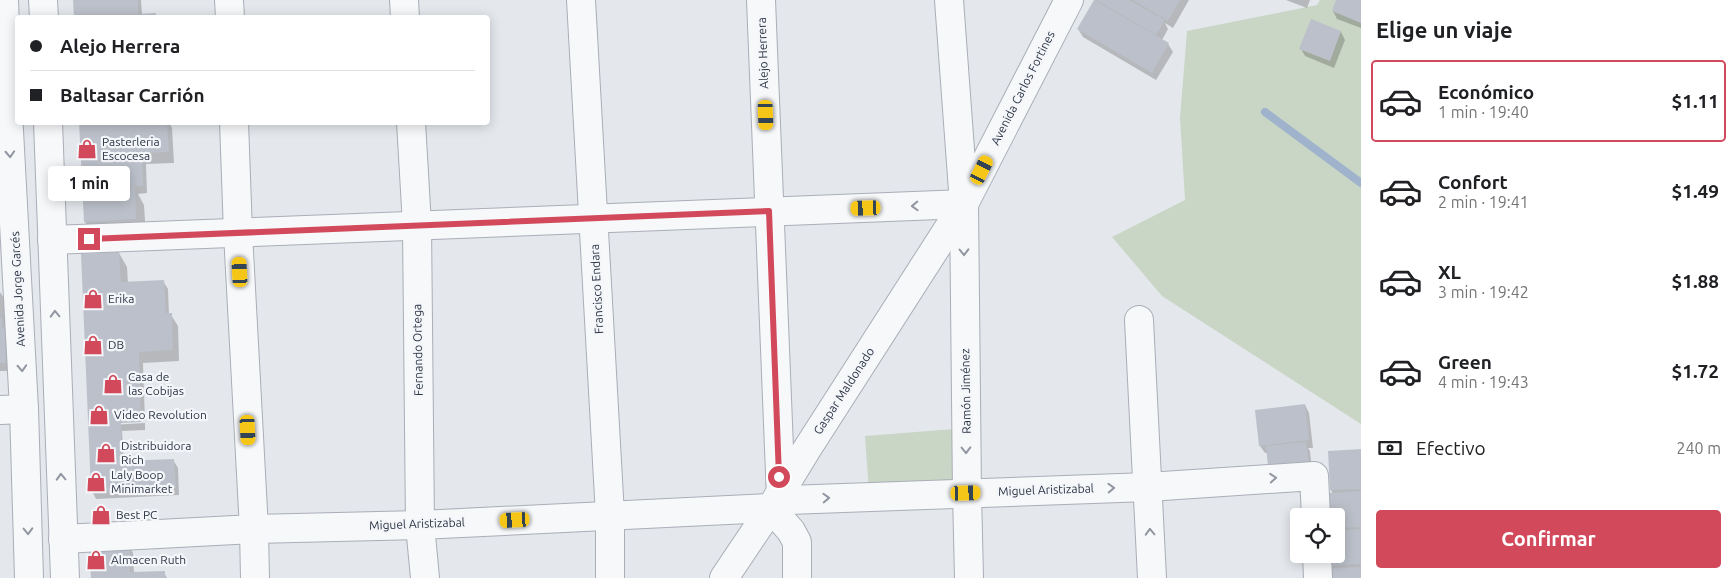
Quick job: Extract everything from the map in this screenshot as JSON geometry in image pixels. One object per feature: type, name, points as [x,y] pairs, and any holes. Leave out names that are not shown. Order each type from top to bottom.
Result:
[{"type":"street","name":"Avenida Jorge Garcés","points":[[4,0],[4,112],[12,409],[29,578]]},
{"type":"street","points":[[43,0],[44,15]]},
{"type":"street","points":[[229,0],[230,15]]},
{"type":"street","points":[[404,0],[405,15]]},
{"type":"street","name":"Francisco Endara","points":[[581,0],[610,515],[610,578]]},
{"type":"street","name":"Alejo Herrera","points":[[761,0],[769,211],[775,502]]},
{"type":"street","name":"Ramón Jiménez","points":[[949,0],[964,204],[966,493],[969,578]]},
{"type":"street","name":"Avenida Carlos Fortines","points":[[964,204],[1068,0]]},
{"type":"street","points":[[48,125],[64,578]]},
{"type":"street","points":[[234,125],[254,529],[254,578]]},
{"type":"street","name":"Fernando Ortega","points":[[411,125],[417,225],[420,525],[425,578]]},
{"type":"street","points":[[52,240],[964,204]]},
{"type":"street","name":"Gaspar Maldonado","points":[[724,578],[775,502],[964,204]]},
{"type":"street","points":[[1139,320],[1152,578]]},
{"type":"street","name":"Miguel Aristizabal","points":[[63,539],[254,529],[420,525],[610,515],[782,500],[1148,486],[1314,476],[1316,508]]},
{"type":"street","points":[[775,502],[797,542],[797,578]]},
{"type":"street","points":[[1317,563],[1318,578]]},
{"type":"green space","points":[[1320,0],[1361,0],[1361,424],[1162,296],[1112,237],[1185,200],[1180,118],[1187,31],[1317,5]]},
{"type":"green space","points":[[954,429],[958,485],[869,492],[865,436]]},
{"type":"building","points":[[73,0],[138,0],[138,14],[156,13],[156,15],[74,15]]},
{"type":"building","points":[[1094,0],[1169,43],[1152,73],[1077,29]]},
{"type":"building","points":[[1096,0],[1129,0],[1165,20],[1156,35]]},
{"type":"building","points":[[1133,0],[1180,0],[1168,21]]},
{"type":"building","points":[[1336,0],[1361,0],[1361,23],[1332,11]]},
{"type":"building","points":[[1311,19],[1341,31],[1330,61],[1299,49]]},
{"type":"building","points":[[79,125],[167,125],[169,152],[142,153],[143,186],[135,186],[136,219],[84,222]]},
{"type":"building","points":[[119,252],[121,282],[164,280],[166,313],[172,313],[173,350],[139,352],[141,422],[121,423],[122,461],[174,459],[176,488],[91,491],[81,254]]},
{"type":"building","points":[[0,318],[2,318],[2,328],[5,327],[6,363],[0,363]]},
{"type":"building","points":[[1305,404],[1309,440],[1259,446],[1255,410]]},
{"type":"building","points":[[1306,442],[1310,471],[1269,476],[1266,446]]},
{"type":"building","points":[[1361,449],[1361,489],[1330,490],[1328,451]]},
{"type":"building","points":[[1361,491],[1361,527],[1345,528],[1345,508],[1328,508],[1327,493]]},
{"type":"building","points":[[1361,529],[1361,564],[1327,566],[1327,563],[1345,563],[1345,530]]},
{"type":"building","points":[[130,544],[130,572],[165,571],[165,578],[91,578],[89,545]]},
{"type":"building","points":[[1361,567],[1361,578],[1332,578],[1332,568]]},
{"type":"waterway","points":[[1265,112],[1361,183]]},
{"type":"place","name":"Pasterleria Escocesa","points":[[87,149]]},
{"type":"place","name":"Erika","points":[[93,299]]},
{"type":"place","name":"DB","points":[[93,345]]},
{"type":"place","name":"Casa de las Cobijas","points":[[113,384]]},
{"type":"place","name":"Video Revolution","points":[[99,415]]},
{"type":"place","name":"Distribuidora Rich","points":[[106,453]]},
{"type":"place","name":"Laly Boop Minimarket","points":[[96,482]]},
{"type":"place","name":"Best PC","points":[[101,515]]},
{"type":"place","name":"Almacen Ruth","points":[[96,560]]},
{"type":"route","points":[[89,239],[769,211],[779,477]]}]
